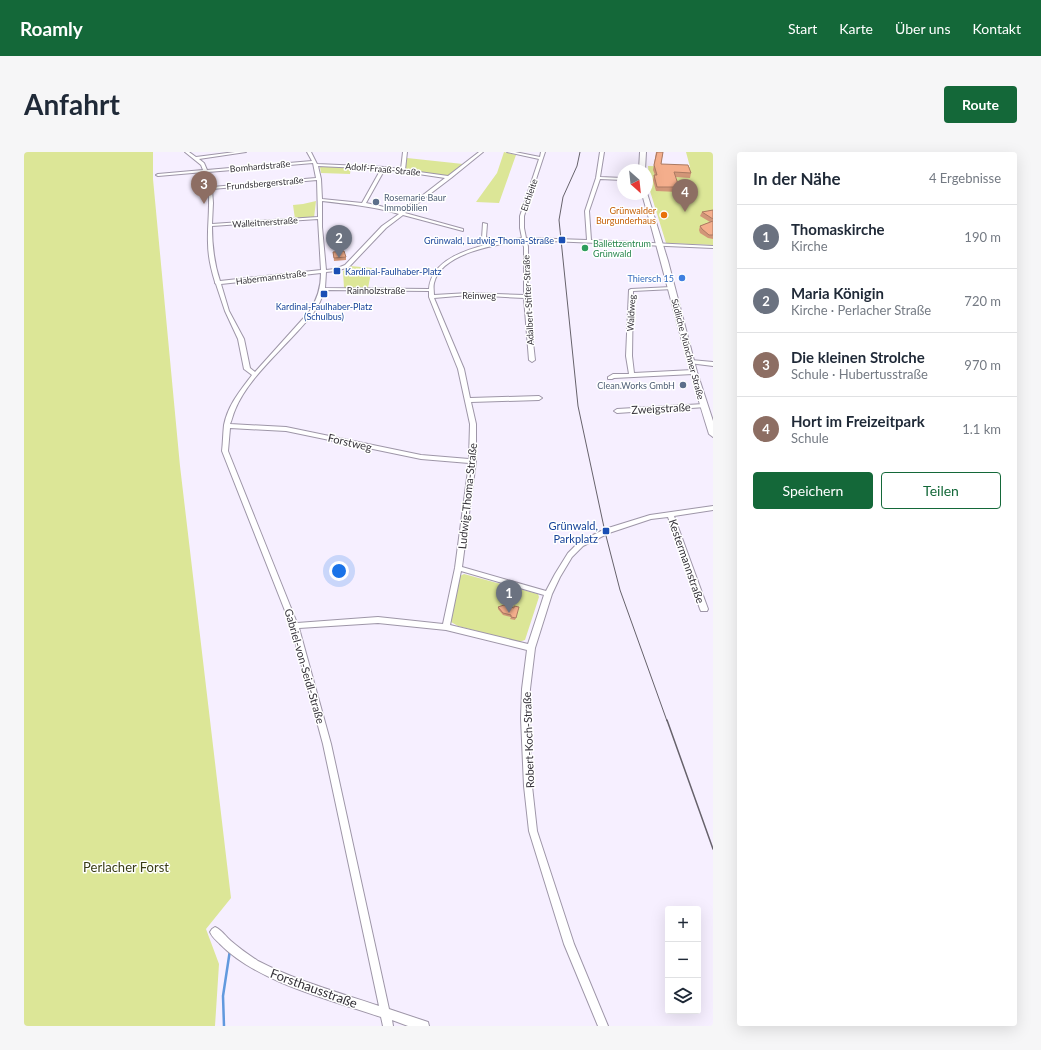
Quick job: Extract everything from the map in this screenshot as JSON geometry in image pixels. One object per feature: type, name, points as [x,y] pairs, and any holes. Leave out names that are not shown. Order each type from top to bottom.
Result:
[{"type":"main road","points":[[642,164],[643,152]]},
{"type":"main road","name":"Südliche Münchner Straße","points":[[647,200],[672,288],[693,372],[707,409],[713,434]]},
{"type":"street","points":[[187,152],[203,164],[210,179],[210,225],[213,267],[227,311],[241,339],[247,369],[255,375]]},
{"type":"street","points":[[196,158],[244,152]]},
{"type":"street","name":"Gabriel-von-Seidl-Straße","points":[[309,152],[315,163],[319,179],[324,270],[322,289],[316,306],[309,316],[255,375],[237,399],[230,411],[225,451],[295,626],[327,744],[388,1026]]},
{"type":"street","points":[[403,170],[405,152]]},
{"type":"street","name":"Habermannstraße","points":[[217,283],[324,270],[336,270],[347,266],[373,237],[401,213],[481,152]]},
{"type":"street","points":[[509,152],[542,158]]},
{"type":"street","name":"Eichleite","points":[[525,239],[522,228],[522,216],[543,152]]},
{"type":"street","points":[[589,241],[587,211],[598,178],[602,152]]},
{"type":"street","name":"Adolf-Fraaß-Straße","points":[[315,163],[384,168],[450,177]]},
{"type":"street","name":"Bomhardstraße","points":[[158,175],[315,163]]},
{"type":"street","points":[[362,204],[384,168]]},
{"type":"street","points":[[598,178],[617,180]]},
{"type":"street","name":"Frundsbergerstraße","points":[[211,188],[319,179]]},
{"type":"street","points":[[320,200],[362,204],[401,213],[461,230]]},
{"type":"street","name":"Walleitnerstraße","points":[[210,225],[320,218]]},
{"type":"street","points":[[484,224],[484,238],[497,244]]},
{"type":"street","points":[[430,290],[437,272],[450,260],[469,251],[525,239],[713,247]]},
{"type":"street","name":"Adalbert-Stifter-Straße","points":[[525,239],[526,297],[532,360]]},
{"type":"street","name":"Waldweg","points":[[632,375],[629,356],[631,290],[672,288]]},
{"type":"street","name":"Rainholzstraße","points":[[322,289],[430,290]]},
{"type":"street","name":"Ludwig-Thoma-Straße","points":[[430,290],[431,297],[461,369],[469,400],[473,424],[472,461],[458,568],[446,627]]},
{"type":"street","name":"Reinweg","points":[[431,297],[470,294],[526,297]]},
{"type":"street","points":[[691,362],[713,364]]},
{"type":"street","points":[[610,378],[613,376],[693,372]]},
{"type":"street","points":[[469,400],[539,398]]},
{"type":"street","name":"Zweigstraße","points":[[617,411],[707,409]]},
{"type":"street","name":"Forstweg","points":[[227,426],[286,429],[421,457],[472,461]]},
{"type":"street","name":"Robert-Koch-Straße","points":[[603,1026],[569,944],[533,831],[528,786],[525,718],[530,648],[548,594],[557,576],[570,555],[586,541],[605,532],[650,517],[713,508]]},
{"type":"street","name":"Kestermannstraße","points":[[670,514],[704,608]]},
{"type":"street","points":[[458,568],[548,594]]},
{"type":"street","points":[[295,626],[378,620],[446,627],[530,648]]},
{"type":"street","name":"Forsthausstraße","points":[[215,932],[226,944],[258,967],[386,1014],[424,1026]]},
{"type":"green space","name":"Perlacher Forst","points":[[24,152],[153,152],[153,179],[180,466],[231,898],[206,929],[219,964],[215,1026],[24,1026]]},
{"type":"green space","points":[[504,152],[516,155],[499,203],[476,202],[497,173]]},
{"type":"green space","points":[[686,152],[713,152],[713,245],[666,243],[653,200],[653,166],[690,167]]},
{"type":"green space","points":[[407,158],[463,164],[448,176],[405,170]]},
{"type":"green space","points":[[320,167],[351,167],[350,174],[321,173]]},
{"type":"green space","points":[[316,201],[314,218],[295,219],[293,205]]},
{"type":"green space","points":[[350,266],[372,268],[368,288],[344,288],[343,271]]},
{"type":"green space","points":[[464,574],[538,594],[539,597],[525,640],[519,642],[458,626],[451,622],[450,619],[460,576]]},
{"type":"building","points":[[657,152],[663,152],[661,164],[688,165],[691,173],[674,172],[679,187],[657,187],[654,175],[657,175],[654,165]]},
{"type":"building","points":[[713,210],[713,219],[702,212]]},
{"type":"building","points":[[713,221],[713,235],[709,235],[700,226]]},
{"type":"building","points":[[344,251],[346,257],[334,258],[333,252]]},
{"type":"building","points":[[504,605],[514,608],[514,606],[519,607],[516,618],[503,613],[498,607]]},
{"type":"waterway","points":[[224,1026],[223,996],[230,950]]},
{"type":"tram line","points":[[580,152],[577,166],[563,197],[559,220],[578,406],[605,532],[620,590],[667,721]]},
{"type":"tram line","points":[[667,720],[713,849]]},
{"type":"place","name":"Rosemarie Baur Immobilien","points":[[376,202]]},
{"type":"place","name":"Die kleinen Strolche","points":[[204,204]]},
{"type":"place","name":"Hort im Freizeitpark","points":[[685,212]]},
{"type":"place","name":"Grünwalder Burgunderhaus","points":[[664,215]]},
{"type":"place","name":"Grünwald, Ludwig-Thoma-Straße","points":[[562,240]]},
{"type":"place","name":"Ballettzentrum Grünwald","points":[[585,248]]},
{"type":"place","name":"Maria Königin","points":[[339,258]]},
{"type":"place","name":"Kardinal-Faulhaber-Platz","points":[[337,271]]},
{"type":"place","name":"Thiersch 15","points":[[682,278]]},
{"type":"place","name":"Kardinal-Faulhaber-Platz (Schulbus)","points":[[324,294]]},
{"type":"place","name":"Clean.Works GmbH","points":[[683,385]]},
{"type":"place","name":"Grünwald, Parkplatz","points":[[606,531]]},
{"type":"place","name":"Thomaskirche","points":[[509,613]]}]
